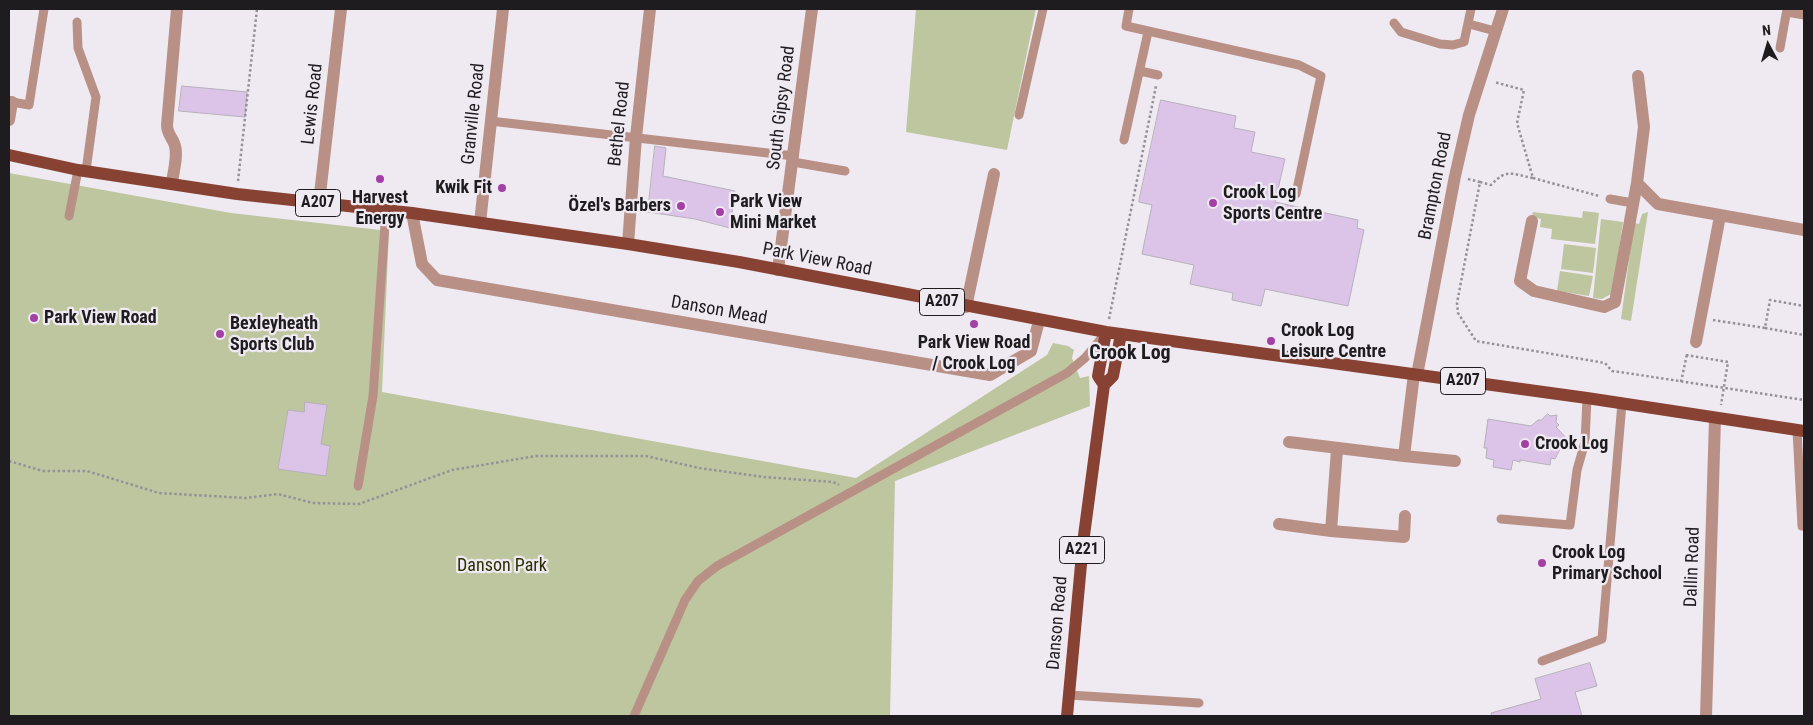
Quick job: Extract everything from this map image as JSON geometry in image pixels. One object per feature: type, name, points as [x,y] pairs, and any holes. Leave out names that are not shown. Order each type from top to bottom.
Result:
[{"type":"main road","name":"Park View Road","points":[[9,155],[82,170],[237,194],[412,213],[628,244],[739,262],[1039,321],[1106,332]]},
{"type":"main road","name":"A207","points":[[1106,332],[1587,398],[1715,419],[1801,430]]},
{"type":"main road","name":"Danson Road","points":[[1104,385],[1098,376],[1106,332]]},
{"type":"main road","name":"Danson Road","points":[[1067,716],[1083,543],[1104,385],[1113,376],[1120,334]]},
{"type":"street","points":[[172,183],[176,153],[174,143],[167,130],[167,125],[177,9]]},
{"type":"street","name":"Lewis Road","points":[[319,203],[341,9]]},
{"type":"street","name":"Granville Road","points":[[480,223],[503,9]]},
{"type":"street","name":"Bethel Road","points":[[628,244],[636,137],[650,9]]},
{"type":"street","name":"South Gipsy Road","points":[[778,270],[812,9]]},
{"type":"street","name":"Brampton Road","points":[[1404,456],[1416,374],[1455,176],[1469,115],[1503,9]]},
{"type":"street","points":[[1532,221],[1520,281],[1534,291],[1604,307],[1615,302],[1637,183],[1644,127],[1638,76]]},
{"type":"street","points":[[9,120],[10,102]]},
{"type":"street","points":[[966,307],[994,174]]},
{"type":"street","points":[[1637,183],[1658,204],[1804,230]]},
{"type":"street","name":"Danson Mead","points":[[412,213],[422,264],[438,280],[990,376],[1032,350],[1039,321]]},
{"type":"street","points":[[1696,342],[1720,216]]},
{"type":"street","name":"Dallin Road","points":[[1706,716],[1715,419]]},
{"type":"street","points":[[1289,442],[1455,461]]},
{"type":"street","points":[[1331,531],[1337,448]]},
{"type":"street","points":[[1278,524],[1331,531],[1404,537],[1406,516]]},
{"type":"lane","points":[[10,102],[29,105],[44,9]]},
{"type":"lane","points":[[1020,115],[1043,9]]},
{"type":"lane","points":[[1129,9],[1126,26],[1299,65],[1321,76],[1296,194]]},
{"type":"lane","points":[[1394,23],[1401,32],[1440,44],[1464,42],[1471,9]]},
{"type":"lane","points":[[1780,48],[1787,10],[1804,14]]},
{"type":"lane","points":[[69,216],[82,170],[96,97],[78,48],[77,22]]},
{"type":"lane","points":[[1469,24],[1495,31]]},
{"type":"lane","points":[[1124,140],[1148,32]]},
{"type":"lane","points":[[1140,71],[1158,75]]},
{"type":"lane","points":[[490,122],[636,137],[793,159],[845,172]]},
{"type":"lane","points":[[1610,199],[1633,203]]},
{"type":"lane","points":[[358,486],[373,396],[386,210]]},
{"type":"lane","points":[[634,716],[685,600],[698,581],[718,566],[1067,373],[1085,358],[1106,332]]},
{"type":"lane","points":[[1502,519],[1570,525],[1577,470],[1585,442],[1587,398]]},
{"type":"lane","points":[[1542,661],[1602,639],[1622,403]]},
{"type":"lane","points":[[1801,430],[1802,526],[1804,526]]},
{"type":"lane","points":[[1069,695],[1199,704]]},
{"type":"path","points":[[237,194],[257,9]]},
{"type":"path","points":[[1106,332],[1158,75]]},
{"type":"path","points":[[1481,78],[1524,90],[1517,123],[1533,178]]},
{"type":"path","points":[[1455,176],[1491,185],[1505,173],[1533,178],[1610,199]]},
{"type":"path","points":[[1480,182],[1457,303],[1458,313],[1476,341],[1605,363],[1612,371],[1804,400]]},
{"type":"path","points":[[1765,328],[1770,300],[1804,306]]},
{"type":"path","points":[[1700,318],[1804,335]]},
{"type":"path","points":[[1686,355],[1728,362],[1721,405]]},
{"type":"path","points":[[1681,382],[1684,364]]},
{"type":"path","points":[[9,461],[43,471],[87,471],[159,493],[246,498],[278,494],[314,503],[359,504],[452,470],[536,456],[646,456],[699,468],[755,476],[832,482],[851,492]]},
{"type":"green space","points":[[916,9],[1036,9],[1007,150],[906,132]]},
{"type":"green space","name":"Danson Park","points":[[9,173],[231,213],[389,231],[382,392],[856,478],[1047,355],[1053,343],[1068,346],[1074,350],[1072,358],[1080,378],[1089,376],[1090,406],[895,481],[890,716],[9,716]]},
{"type":"green space","points":[[1583,211],[1599,213],[1595,244],[1551,239],[1552,229],[1540,227],[1541,219],[1532,217],[1533,212],[1582,218]]},
{"type":"green space","points":[[1648,212],[1631,321],[1621,319],[1634,223],[1639,224],[1642,214]]},
{"type":"green space","points":[[1601,219],[1623,222],[1613,290],[1611,294],[1602,299],[1593,298]]},
{"type":"green space","points":[[1564,244],[1596,248],[1593,273],[1561,269]]},
{"type":"green space","points":[[1560,271],[1593,276],[1589,296],[1557,291]]},
{"type":"building","points":[[182,86],[247,92],[245,117],[179,111]]},
{"type":"building","name":"Crook Log Sports Centre","points":[[1161,100],[1236,116],[1234,128],[1255,132],[1251,152],[1285,159],[1275,202],[1358,220],[1357,228],[1364,230],[1348,306],[1265,289],[1261,306],[1232,300],[1233,293],[1190,284],[1194,265],[1142,254],[1152,205],[1139,202]]},
{"type":"building","points":[[655,146],[666,148],[663,176],[735,191],[730,228],[695,219],[648,212]]},
{"type":"building","points":[[305,402],[327,405],[321,444],[330,446],[326,476],[278,469],[288,410],[304,412]]},
{"type":"building","name":"Crook Log","points":[[1548,414],[1550,416],[1557,415],[1556,422],[1559,425],[1556,427],[1569,441],[1560,449],[1555,459],[1551,458],[1550,465],[1513,460],[1511,470],[1493,467],[1494,460],[1486,458],[1487,448],[1484,448],[1488,419],[1531,426]]},
{"type":"building","points":[[1590,663],[1597,686],[1575,692],[1582,716],[1492,716],[1491,713],[1541,699],[1535,679]]},
{"type":"place","name":"Harvest Energy","points":[[380,179]]},
{"type":"place","name":"Kwik Fit","points":[[502,188]]},
{"type":"place","name":"Crook Log Sports Centre","points":[[1213,203]]},
{"type":"place","name":"Özel's Barbers","points":[[681,206]]},
{"type":"place","name":"Park View Mini Market","points":[[720,212]]},
{"type":"place","name":"Park View Road","points":[[34,318]]},
{"type":"place","name":"Park View Road / Crook Log","points":[[974,324]]},
{"type":"place","name":"Bexleyheath Sports Club","points":[[220,334]]},
{"type":"place","name":"Crook Log Leisure Centre","points":[[1271,341]]},
{"type":"place","name":"Crook Log","points":[[1525,444]]},
{"type":"place","name":"Crook Log Primary School","points":[[1542,563]]},
{"type":"district","name":"Crook Log","points":[[1130,354]]}]
